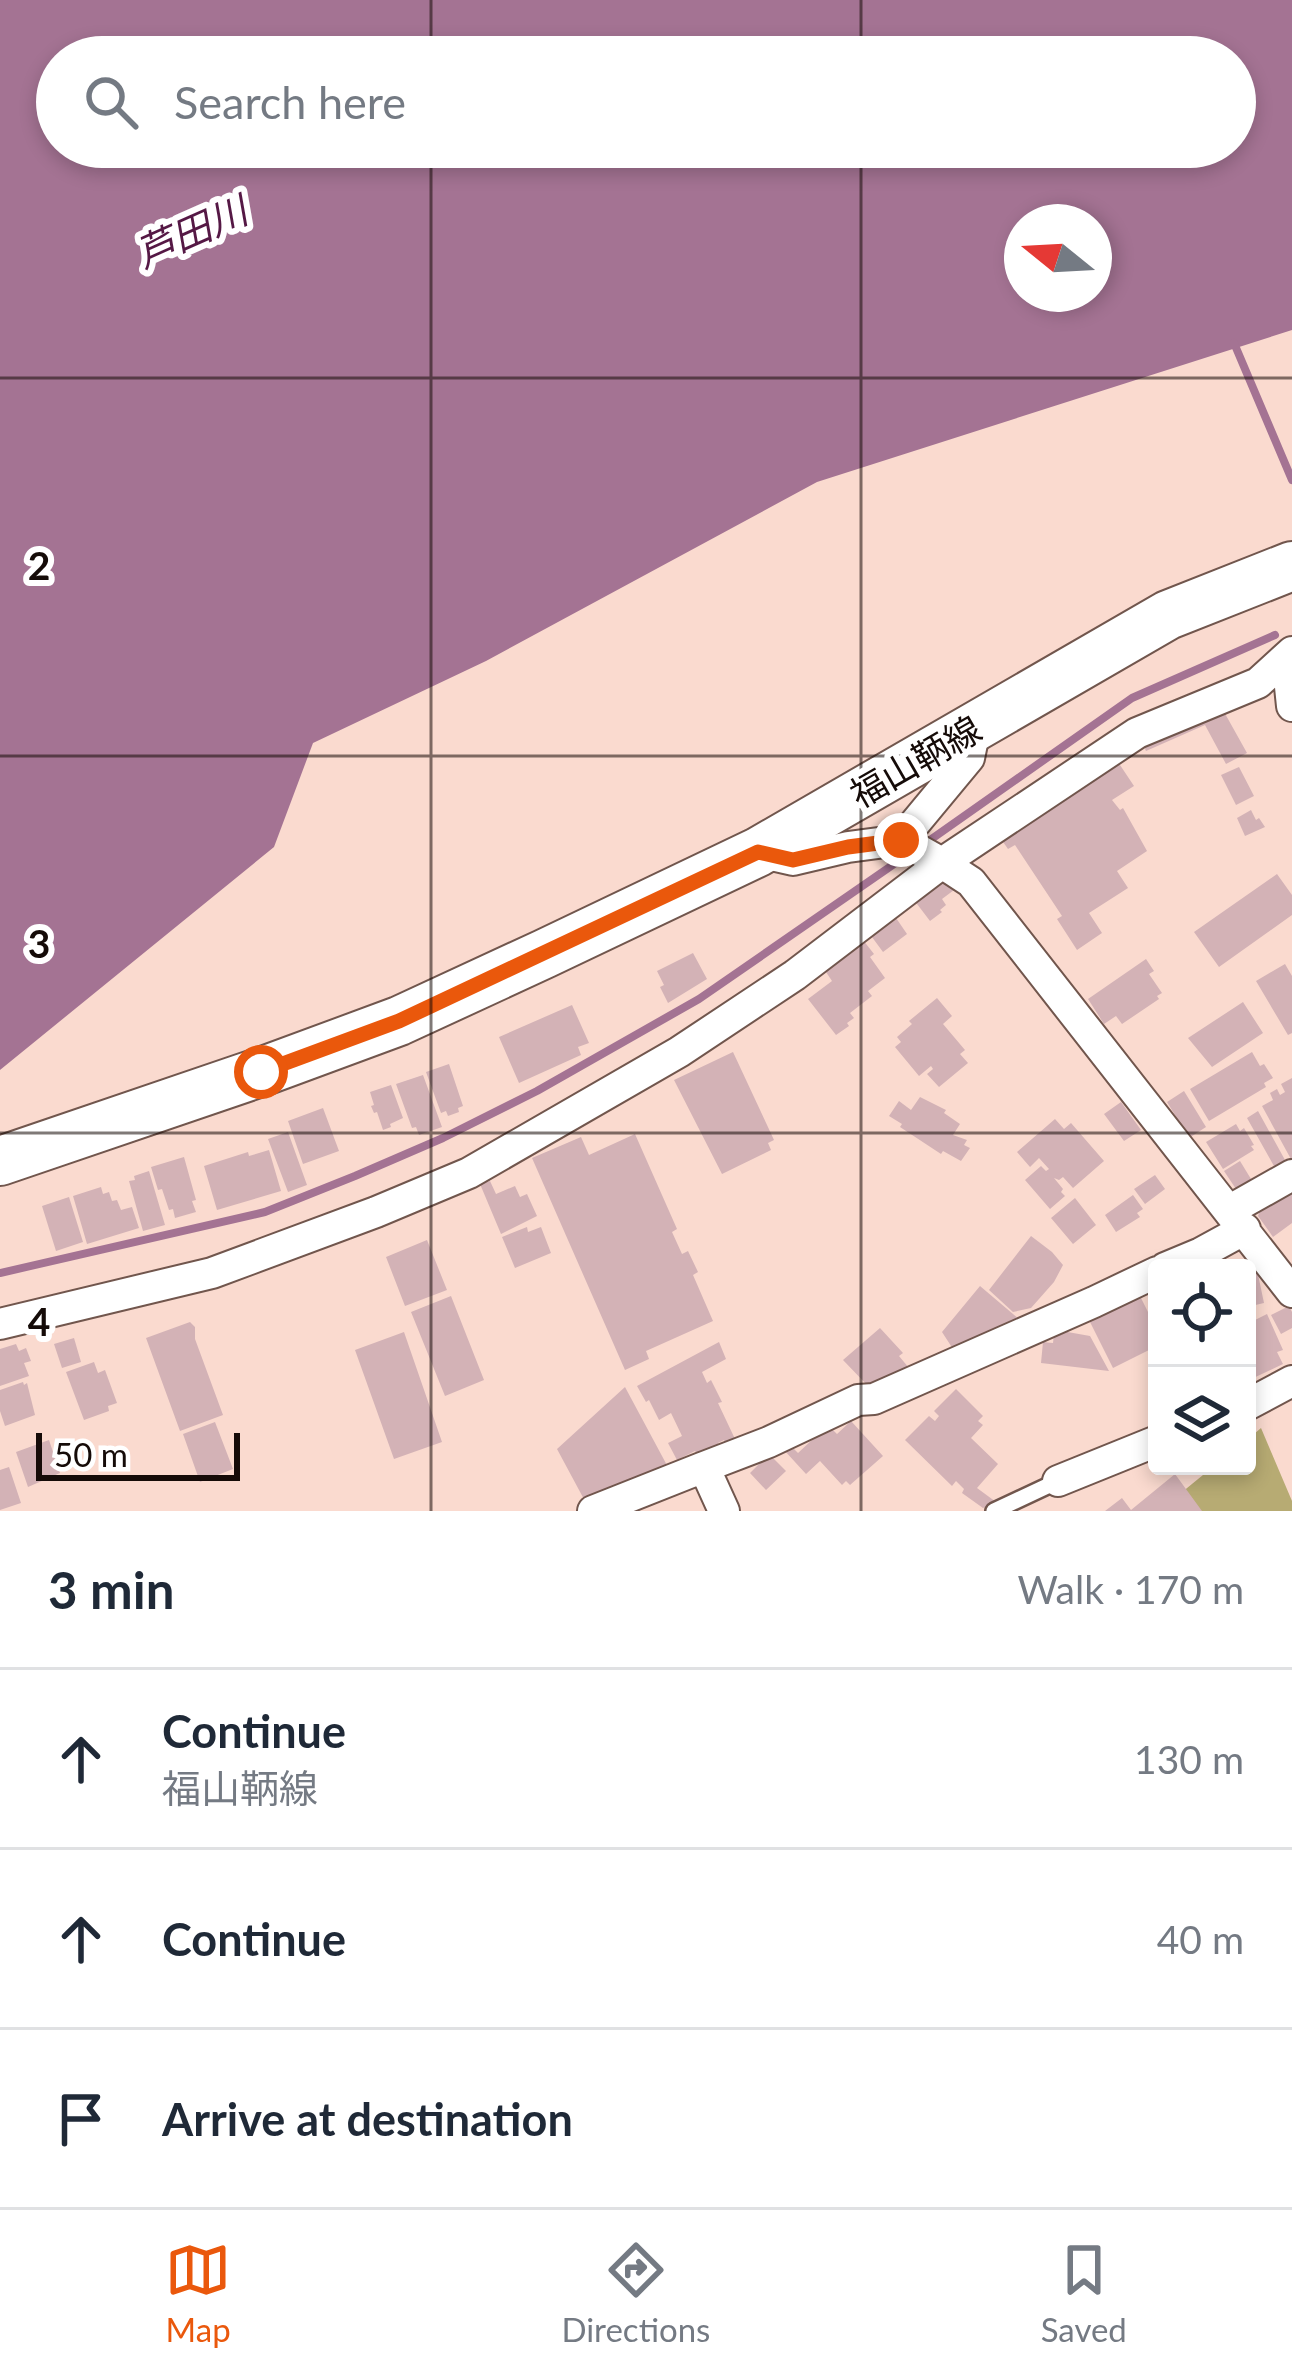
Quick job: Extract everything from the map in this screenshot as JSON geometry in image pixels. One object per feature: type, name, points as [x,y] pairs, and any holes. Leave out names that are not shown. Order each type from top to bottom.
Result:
[{"type":"main road","name":"福山鞆線","points":[[0,1161],[399,1021],[758,852],[1168,615],[1292,566]]},
{"type":"street","points":[[1292,652],[1288,677],[1292,706]]},
{"type":"street","points":[[0,1324],[212,1273],[469,1173],[679,1052],[795,975],[922,852],[1136,733],[1258,682],[1292,652]]},
{"type":"street","points":[[922,852],[969,758],[976,724]]},
{"type":"street","points":[[758,852],[793,860],[848,847],[922,852],[971,882],[1292,1292]]},
{"type":"street","points":[[1187,1259],[1201,1253],[1292,1175]]},
{"type":"street","points":[[593,1511],[769,1442],[858,1400],[874,1399],[1148,1276]]},
{"type":"street","points":[[1256,1400],[1292,1382]]},
{"type":"street","points":[[1058,1481],[1148,1445]]},
{"type":"street","points":[[704,1467],[724,1511]]},
{"type":"lane","points":[[994,1511],[1058,1481]]},
{"type":"shaded area","points":[[1261,1428],[1292,1511],[1167,1511],[1165,1506],[1203,1475],[1256,1475],[1256,1432]]},
{"type":"water","name":"芦田川","points":[[0,0],[1292,0],[1292,330],[817,482],[486,661],[313,743],[274,847],[0,1070]]},
{"type":"building","points":[[1223,710],[1247,753],[1226,764],[1205,725],[1146,751],[1142,742]]},
{"type":"building","points":[[1118,762],[1134,786],[1112,800],[1123,808],[1147,851],[1117,871],[1128,888],[1089,913],[1102,933],[1077,950],[1057,919],[1062,916],[1015,845],[1008,849],[1001,839]]},
{"type":"building","points":[[1239,767],[1254,796],[1236,805],[1221,775]]},
{"type":"building","points":[[1251,810],[1265,827],[1245,836],[1237,818]]},
{"type":"building","points":[[1277,874],[1292,895],[1292,915],[1219,967],[1194,932]]},
{"type":"building","points":[[944,877],[954,890],[942,899],[946,905],[942,912],[930,921],[914,900]]},
{"type":"building","points":[[894,915],[907,934],[883,952],[869,933]]},
{"type":"building","points":[[863,940],[885,978],[868,991],[872,996],[850,1013],[854,1018],[849,1026],[836,1035],[808,999],[832,981],[824,969]]},
{"type":"building","points":[[693,953],[707,979],[668,1003],[657,971]]},
{"type":"building","points":[[1146,959],[1154,971],[1149,974],[1162,993],[1159,999],[1122,1024],[1116,1016],[1104,1024],[1088,999]]},
{"type":"building","points":[[1285,964],[1292,976],[1292,1033],[1288,1035],[1256,981]]},
{"type":"building","points":[[937,998],[952,1016],[943,1024],[965,1050],[960,1054],[968,1063],[939,1087],[927,1074],[931,1066],[919,1076],[895,1047],[901,1042],[897,1037],[912,1024],[909,1021]]},
{"type":"building","points":[[1243,1002],[1263,1033],[1212,1067],[1188,1038]]},
{"type":"building","points":[[572,1005],[589,1043],[578,1047],[581,1055],[519,1083],[499,1037]]},
{"type":"building","points":[[733,1052],[774,1140],[768,1143],[771,1150],[722,1174],[674,1080]]},
{"type":"building","points":[[1252,1052],[1273,1078],[1209,1121],[1190,1089]]},
{"type":"building","points":[[449,1064],[463,1106],[448,1116],[446,1111],[441,1113],[426,1072]]},
{"type":"building","points":[[423,1075],[442,1127],[419,1135],[396,1084]]},
{"type":"building","points":[[1292,1078],[1292,1161],[1262,1106],[1273,1100],[1270,1093],[1285,1092],[1281,1084]]},
{"type":"building","points":[[391,1085],[403,1118],[383,1130],[370,1092]]},
{"type":"building","points":[[1184,1091],[1206,1127],[1189,1138],[1167,1102]]},
{"type":"building","points":[[920,1097],[946,1110],[960,1124],[953,1135],[967,1140],[964,1145],[970,1148],[961,1161],[941,1154],[889,1116],[899,1101],[911,1110]]},
{"type":"building","points":[[1121,1102],[1141,1130],[1124,1141],[1104,1114]]},
{"type":"building","points":[[323,1108],[339,1151],[303,1164],[288,1121]]},
{"type":"building","points":[[1258,1111],[1285,1160],[1274,1166],[1247,1118]]},
{"type":"building","points":[[1055,1119],[1064,1129],[1071,1123],[1104,1161],[1073,1188],[1063,1177],[1054,1178],[1065,1196],[1050,1209],[1025,1180],[1041,1166],[1049,1169],[1039,1158],[1030,1167],[1017,1152]]},
{"type":"building","points":[[1236,1124],[1240,1131],[1244,1128],[1254,1150],[1223,1169],[1206,1142]]},
{"type":"building","points":[[288,1132],[307,1185],[288,1192],[268,1139]]},
{"type":"building","points":[[635,1134],[677,1229],[672,1232],[682,1254],[688,1251],[698,1272],[693,1275],[713,1321],[646,1351],[649,1359],[625,1370],[532,1158],[581,1137],[589,1155]]},
{"type":"building","points":[[269,1150],[281,1191],[217,1210],[204,1166]]},
{"type":"building","points":[[184,1157],[196,1212],[175,1218],[151,1167]]},
{"type":"building","points":[[1240,1161],[1251,1179],[1236,1189],[1224,1171]]},
{"type":"building","points":[[149,1171],[165,1225],[143,1231],[129,1181]]},
{"type":"building","points":[[1155,1175],[1165,1189],[1145,1204],[1134,1189]]},
{"type":"building","points":[[490,1181],[496,1194],[515,1186],[520,1197],[527,1194],[537,1216],[501,1234],[480,1184]]},
{"type":"building","points":[[101,1187],[121,1210],[132,1207],[139,1228],[87,1244],[73,1196]]},
{"type":"building","points":[[1292,1189],[1292,1223],[1273,1237],[1258,1216],[1258,1208]]},
{"type":"building","points":[[1133,1195],[1143,1209],[1137,1213],[1140,1217],[1116,1232],[1105,1215]]},
{"type":"building","points":[[69,1197],[83,1242],[56,1251],[42,1206]]},
{"type":"building","points":[[1075,1198],[1096,1225],[1073,1244],[1051,1218]]},
{"type":"building","points":[[527,1227],[528,1232],[541,1227],[551,1253],[515,1268],[502,1237]]},
{"type":"building","points":[[1031,1236],[1063,1265],[1031,1308],[1013,1312],[989,1290]]},
{"type":"building","points":[[427,1240],[447,1290],[405,1306],[386,1257]]},
{"type":"building","points":[[1256,1265],[1264,1303],[1256,1305]]},
{"type":"building","points":[[980,1286],[1020,1320],[953,1349],[942,1332]]},
{"type":"building","points":[[451,1296],[484,1380],[445,1396],[411,1312]]},
{"type":"building","points":[[1141,1298],[1148,1312],[1148,1350],[1113,1368],[1089,1320]]},
{"type":"building","points":[[1289,1306],[1292,1328],[1281,1334],[1271,1315]]},
{"type":"building","points":[[1267,1314],[1283,1350],[1277,1352],[1283,1364],[1256,1377],[1256,1367],[1256,1320]]},
{"type":"building","points":[[190,1322],[223,1415],[180,1431],[146,1338]]},
{"type":"building","points":[[880,1328],[903,1353],[899,1356],[909,1368],[868,1386],[843,1360]]},
{"type":"building","points":[[1062,1331],[1090,1336],[1109,1371],[1041,1363],[1043,1342],[1053,1343],[1054,1334],[1062,1335]]},
{"type":"building","points":[[404,1332],[442,1442],[394,1459],[355,1350]]},
{"type":"building","points":[[74,1338],[81,1362],[62,1368],[54,1344]]},
{"type":"building","points":[[719,1342],[726,1359],[702,1372],[722,1402],[718,1403],[735,1439],[677,1460],[668,1443],[682,1436],[671,1413],[659,1420],[637,1386]]},
{"type":"building","points":[[16,1344],[19,1351],[26,1348],[29,1376],[0,1386],[0,1349]]},
{"type":"building","points":[[94,1362],[98,1373],[105,1370],[117,1403],[84,1420],[66,1372]]},
{"type":"building","points":[[23,1382],[35,1415],[5,1426],[0,1390]]},
{"type":"building","points":[[625,1387],[669,1469],[586,1503],[557,1449]]},
{"type":"building","points":[[956,1389],[983,1416],[978,1421],[983,1425],[971,1438],[998,1464],[977,1488],[996,1502],[983,1508],[962,1493],[956,1481],[952,1486],[905,1440],[929,1416],[935,1421],[939,1416],[934,1411]]},
{"type":"building","points":[[851,1421],[883,1456],[850,1485],[846,1481],[842,1485],[820,1461],[806,1474],[784,1450],[790,1445],[798,1453],[828,1425],[837,1434]]},
{"type":"building","points":[[215,1422],[233,1469],[200,1482],[183,1434]]},
{"type":"building","points":[[49,1440],[60,1473],[28,1487],[16,1452]]},
{"type":"building","points":[[769,1454],[786,1471],[766,1490],[750,1473]]},
{"type":"building","points":[[9,1467],[21,1503],[0,1510],[0,1470]]},
{"type":"building","points":[[1176,1475],[1202,1511],[1105,1511],[1122,1498],[1131,1510]]},
{"type":"waterway","points":[[1234,343],[1292,480]]},
{"type":"waterway","points":[[923,845],[1132,698],[1275,635]]},
{"type":"waterway","points":[[0,1273],[265,1212],[443,1138],[699,999],[910,853]]},
{"type":"route","points":[[261,1072],[399,1021],[758,852],[793,860],[901,840]]}]
